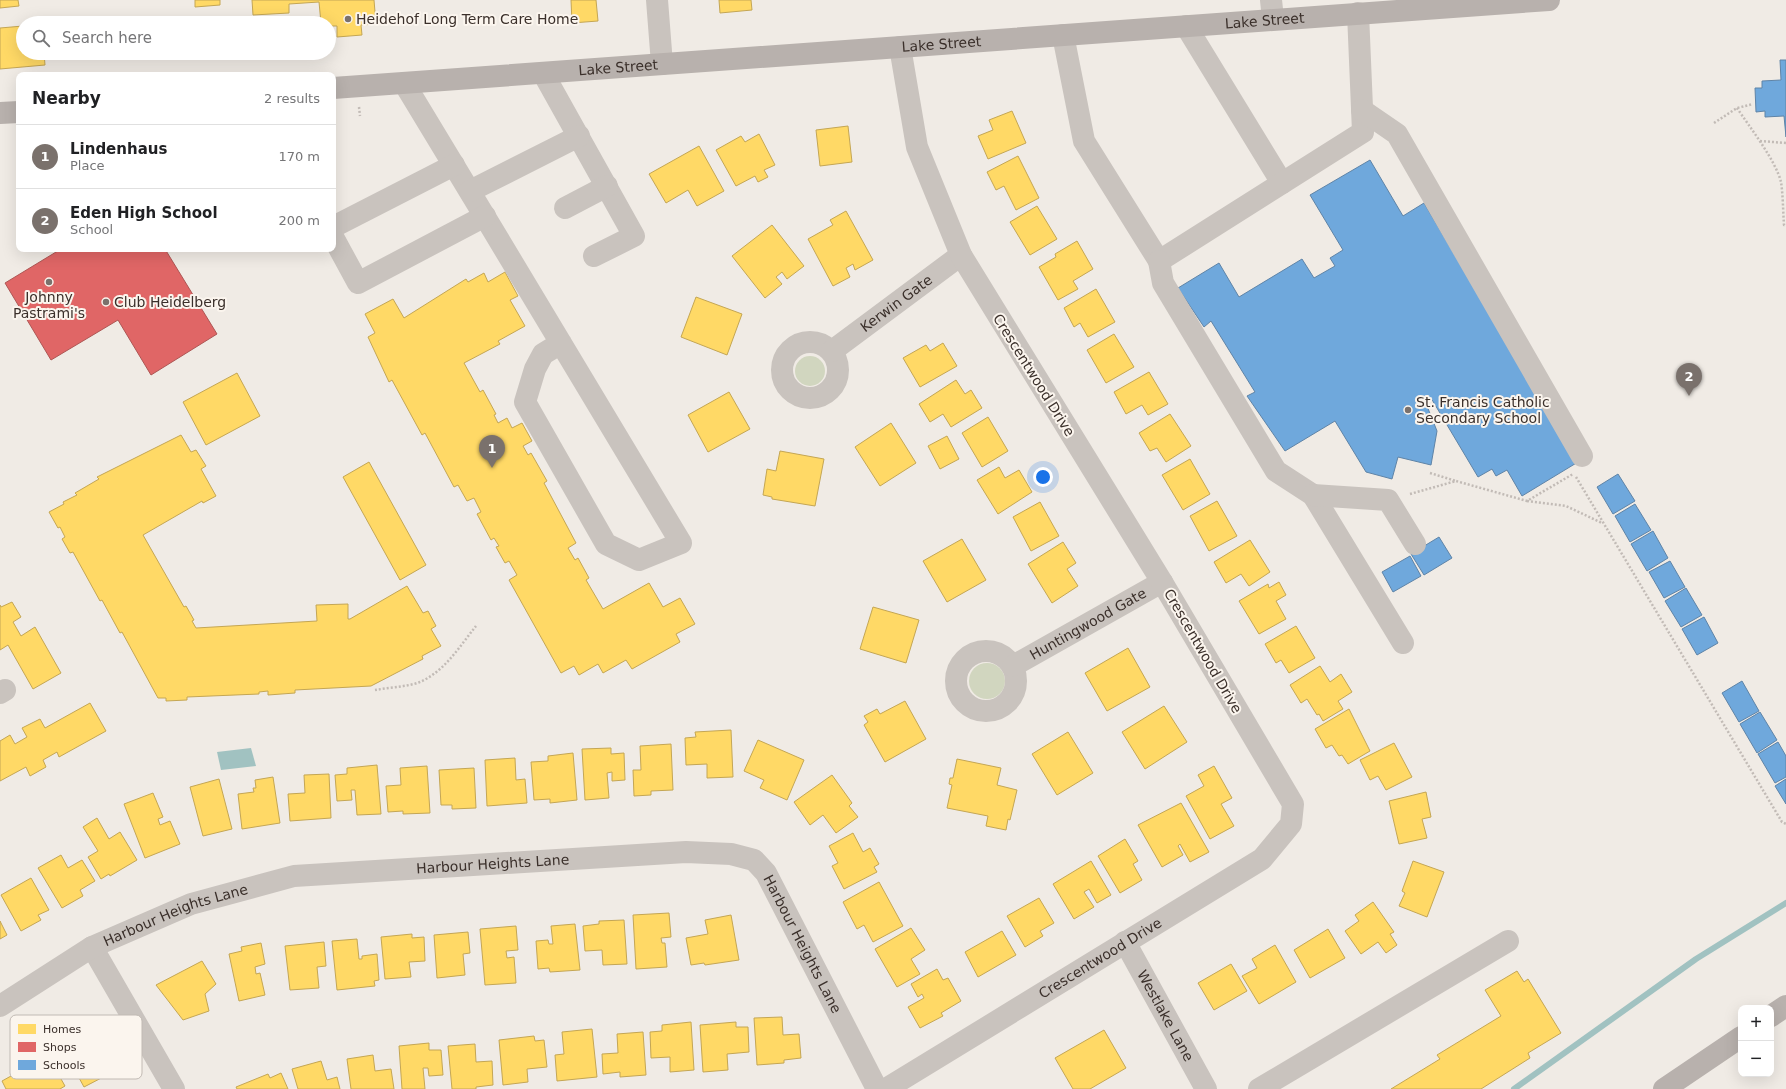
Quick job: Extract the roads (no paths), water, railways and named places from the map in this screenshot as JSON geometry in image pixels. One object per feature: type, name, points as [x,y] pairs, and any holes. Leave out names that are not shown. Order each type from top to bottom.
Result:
[{"type":"main road","name":"Lake Street","points":[[336,88],[1186,26],[1272,10],[1358,13],[1549,0]]},
{"type":"main road","points":[[0,113],[16,112]]},
{"type":"main road","points":[[1774,1014],[1786,1006]]},
{"type":"main road","points":[[1664,1089],[1738,1038]]},
{"type":"street","points":[[657,0],[662,64]]},
{"type":"street","points":[[1159,261],[1363,132],[1358,13]]},
{"type":"street","points":[[1186,26],[1282,183]]},
{"type":"street","points":[[1063,35],[1084,141],[1159,261],[1163,283],[1276,471],[1313,496],[1403,643]]},
{"type":"street","name":"Crescentwood Drive","points":[[886,1089],[1262,859],[1290,824],[1293,804],[1162,582],[961,256],[917,146],[900,47]]},
{"type":"street","points":[[542,73],[579,136],[634,236],[594,256]]},
{"type":"street","points":[[404,83],[470,191],[681,543],[639,560],[606,544],[525,402],[535,369],[543,354],[561,343]]},
{"type":"street","points":[[1362,110],[1397,134],[1582,456]]},
{"type":"street","points":[[470,191],[579,136]]},
{"type":"street","points":[[336,225],[454,165]]},
{"type":"street","points":[[566,208],[607,186]]},
{"type":"street","points":[[336,243],[358,283],[485,216]]},
{"type":"street","name":"Kerwin Gate","points":[[832,351],[961,256]]},
{"type":"street","points":[[1313,496],[1388,500],[1415,544]]},
{"type":"street","name":"Huntingwood Gate","points":[[1013,666],[1162,582]]},
{"type":"street","name":"Harbour Heights Lane","points":[[0,1006],[92,947],[191,904],[294,876],[686,852],[731,854],[754,860],[766,873],[877,1089]]},
{"type":"street","points":[[1259,1089],[1508,941]]},
{"type":"street","name":"Westlake Lane","points":[[1125,942],[1206,1089]]},
{"type":"street","points":[[92,947],[131,1015]]},
{"type":"street","points":[[142,1034],[174,1089]]},
{"type":"water","points":[[251,748],[256,766],[221,770],[217,752]]},
{"type":"waterway","points":[[1514,1089],[1696,959],[1786,903]]},
{"type":"place","name":"Heidehof Long Term Care Home","points":[[348,19]]},
{"type":"place","name":"Johnny Pastrami's","points":[[49,282]]},
{"type":"place","name":"Club Heidelberg","points":[[106,302]]},
{"type":"place","name":"Eden High School","points":[[1689,396]]},
{"type":"place","name":"St. Francis Catholic Secondary School","points":[[1408,410]]},
{"type":"place","name":"Lindenhaus","points":[[492,468]]}]
